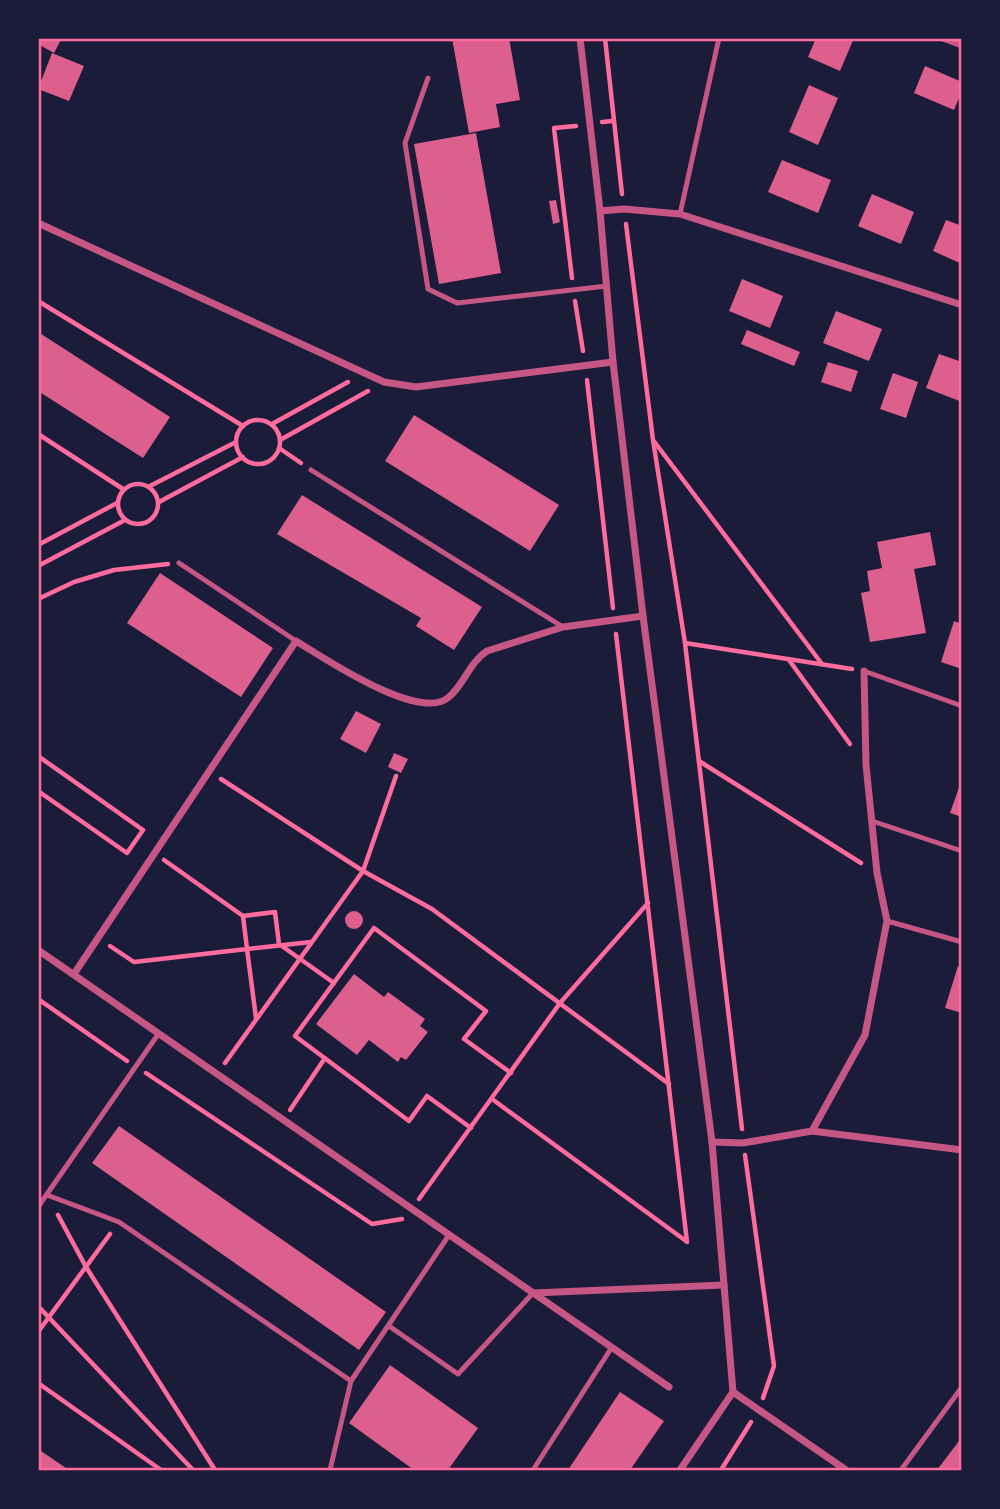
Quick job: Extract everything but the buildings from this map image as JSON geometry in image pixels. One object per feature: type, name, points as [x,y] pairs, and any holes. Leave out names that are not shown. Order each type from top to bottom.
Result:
[{"type":"street","points":[[580,38],[600,211],[613,362],[643,617],[712,1142],[733,1392],[680,1471]]},
{"type":"street","points":[[943,38],[961,45]]},
{"type":"street","points":[[600,211],[624,209],[680,214],[961,305]]},
{"type":"street","points":[[38,223],[384,382],[415,387],[613,362]]},
{"type":"street","points":[[74,974],[296,641],[377,689],[409,699],[438,703],[450,696],[476,658],[487,651],[563,627],[643,617]]},
{"type":"street","points":[[812,1131],[864,1035],[887,921],[877,873],[866,765],[864,671]]},
{"type":"street","points":[[38,950],[669,1387]]},
{"type":"street","points":[[712,1142],[743,1143],[812,1131],[961,1150]]},
{"type":"street","points":[[533,1293],[724,1285]]},
{"type":"street","points":[[733,1392],[846,1471]]},
{"type":"lane","points":[[680,214],[719,38]]},
{"type":"lane","points":[[428,78],[405,143],[428,289],[457,303],[607,286]]},
{"type":"lane","points":[[311,470],[563,627]]},
{"type":"lane","points":[[179,563],[296,641]]},
{"type":"lane","points":[[864,671],[961,706]]},
{"type":"lane","points":[[872,821],[961,851]]},
{"type":"lane","points":[[887,921],[961,942]]},
{"type":"lane","points":[[38,1207],[159,1033]]},
{"type":"lane","points":[[47,1195],[119,1222],[351,1381]]},
{"type":"lane","points":[[330,1471],[351,1381],[449,1235]]},
{"type":"lane","points":[[389,1326],[458,1374],[533,1293]]},
{"type":"lane","points":[[533,1471],[612,1347]]},
{"type":"lane","points":[[901,1471],[961,1387]]},
{"type":"path","points":[[606,38],[613,121],[653,439],[685,643],[743,1143],[774,1366],[758,1411],[721,1471]]},
{"type":"path","points":[[492,1099],[687,1242],[585,366],[554,128],[613,121]]},
{"type":"path","points":[[38,301],[243,426]]},
{"type":"path","points":[[272,424],[364,372]]},
{"type":"path","points":[[280,440],[384,382]]},
{"type":"path","points":[[261,420],[272,424],[280,440],[279,448],[268,461],[259,464],[243,457],[236,442],[243,426],[251,421],[261,420]]},
{"type":"path","points":[[38,434],[123,489]]},
{"type":"path","points":[[653,439],[822,664]]},
{"type":"path","points":[[150,486],[236,442]]},
{"type":"path","points":[[279,448],[311,470]]},
{"type":"path","points":[[159,502],[243,457]]},
{"type":"path","points":[[132,484],[150,486],[159,502],[152,519],[144,524],[125,520],[119,513],[117,503],[123,489],[132,484]]},
{"type":"path","points":[[38,545],[117,503]]},
{"type":"path","points":[[38,566],[125,520]]},
{"type":"path","points":[[38,599],[74,582],[114,570],[179,563]]},
{"type":"path","points":[[685,643],[864,671]]},
{"type":"path","points":[[789,660],[866,765]]},
{"type":"path","points":[[38,756],[143,830],[128,853],[38,791]]},
{"type":"path","points":[[699,761],[877,873]]},
{"type":"path","points":[[209,771],[363,870],[432,909],[670,1084]]},
{"type":"path","points":[[218,1074],[363,870],[396,776]]},
{"type":"path","points":[[135,841],[243,916],[275,912],[279,944],[334,983]]},
{"type":"path","points":[[38,999],[372,1224],[405,1218],[560,1003],[648,903]]},
{"type":"path","points":[[243,916],[256,1018]]},
{"type":"path","points":[[471,1128],[427,1096],[409,1121],[295,1036],[374,928],[486,1011],[464,1039],[511,1073]]},
{"type":"path","points":[[98,938],[134,962],[312,942]]},
{"type":"path","points":[[283,1119],[325,1058]]},
{"type":"path","points":[[47,1195],[86,1267],[215,1471]]},
{"type":"path","points":[[38,1332],[119,1222]]},
{"type":"path","points":[[38,1306],[192,1471]]},
{"type":"path","points":[[38,1383],[161,1471]]}]
